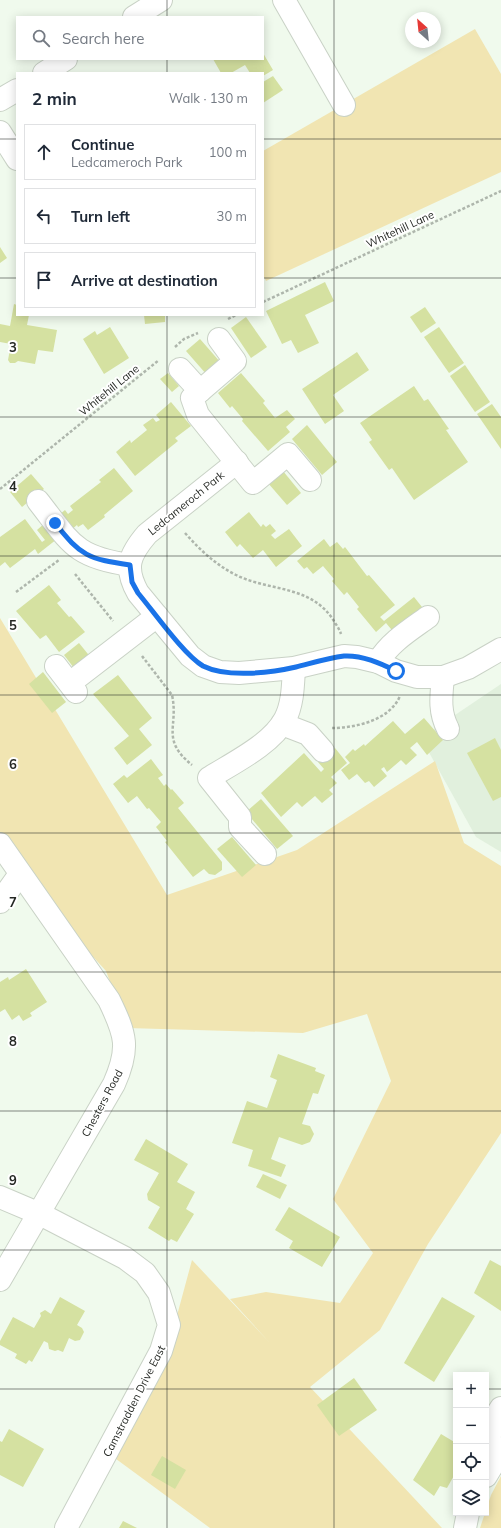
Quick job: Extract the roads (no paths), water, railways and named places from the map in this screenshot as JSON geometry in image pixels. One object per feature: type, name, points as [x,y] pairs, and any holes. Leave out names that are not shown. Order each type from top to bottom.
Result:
[{"type":"street","points":[[136,16],[161,0]]},
{"type":"street","points":[[284,0],[344,105]]},
{"type":"street","points":[[46,72],[64,60]]},
{"type":"street","points":[[0,100],[16,91]]},
{"type":"street","points":[[0,132],[16,157]]},
{"type":"street","points":[[215,330],[235,361],[192,398],[198,415],[254,482],[288,454],[310,480]]},
{"type":"street","points":[[176,359],[200,391]]},
{"type":"street","name":"Ledcameroch Park","points":[[130,565],[137,546],[147,534],[237,462]]},
{"type":"street","points":[[38,501],[69,553],[88,555],[105,561],[130,565],[132,582],[138,593],[190,656],[203,666],[214,670],[239,673],[294,668],[344,656],[358,657],[378,662],[417,677],[444,677],[468,668],[501,649]]},
{"type":"street","points":[[56,666],[73,688],[127,638],[157,616]]},
{"type":"street","points":[[378,662],[396,641],[428,616]]},
{"type":"street","points":[[265,854],[240,828],[240,817],[209,778],[263,743],[278,731],[291,700],[294,668]]},
{"type":"street","points":[[444,677],[440,702],[442,719],[448,729]]},
{"type":"street","points":[[282,724],[308,734],[323,751]]},
{"type":"street","name":"Chesters Road","points":[[0,844],[110,1000],[121,1025],[124,1048],[123,1064],[114,1084],[40,1214],[0,1280]]},
{"type":"street","points":[[0,902],[20,874]]},
{"type":"street","name":"Camstradden Drive East","points":[[0,1197],[40,1214],[125,1258],[145,1273],[159,1293],[169,1325],[161,1351],[66,1528]]},
{"type":"street","points":[[489,1471],[500,1453],[489,1439],[494,1419],[501,1408]]},
{"type":"street","points":[[465,1528],[467,1516]]}]
